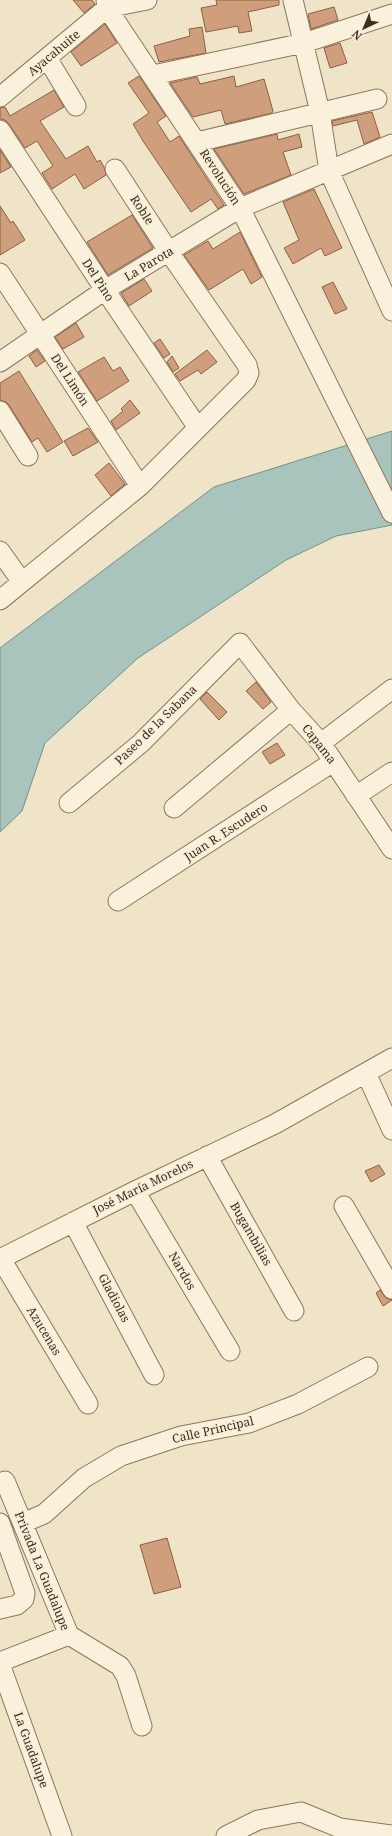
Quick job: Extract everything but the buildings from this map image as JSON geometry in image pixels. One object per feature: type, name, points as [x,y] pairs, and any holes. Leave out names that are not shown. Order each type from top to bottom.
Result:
[{"type":"street","points":[[107,4],[147,0]]},
{"type":"street","points":[[294,0],[320,112],[329,171],[392,311]]},
{"type":"street","name":"Ayacahuite","points":[[0,97],[47,58],[107,4]]},
{"type":"street","name":"Revolución","points":[[107,4],[240,208],[392,513]]},
{"type":"street","points":[[153,75],[304,43],[392,14]]},
{"type":"street","points":[[47,58],[76,106]]},
{"type":"street","points":[[197,142],[377,99]]},
{"type":"street","name":"Del Pino","points":[[0,130],[198,428]]},
{"type":"street","name":"La Parota","points":[[0,362],[105,290],[240,208],[392,144]]},
{"type":"street","name":"Roble","points":[[115,169],[169,252],[247,365],[249,373],[246,380],[198,428]]},
{"type":"street","name":"Del Limón","points":[[0,273],[140,486]]},
{"type":"street","points":[[0,411],[28,456]]},
{"type":"street","points":[[0,600],[140,486],[198,428]]},
{"type":"street","points":[[0,551],[22,582]]},
{"type":"street","name":"Capama","points":[[240,642],[291,710],[321,743],[392,849]]},
{"type":"street","name":"Paseo de la Sabana","points":[[69,803],[141,743],[240,642]]},
{"type":"street","points":[[321,743],[392,689]]},
{"type":"street","points":[[174,808],[291,710]]},
{"type":"street","name":"Juan R. Escudero","points":[[118,901],[333,762]]},
{"type":"street","points":[[356,796],[392,772]]},
{"type":"street","name":"José María Morelos","points":[[1,1259],[135,1191],[288,1118],[392,1058]]},
{"type":"street","points":[[366,1073],[392,1130]]},
{"type":"street","name":"Bugambilias","points":[[207,1156],[294,1311]]},
{"type":"street","name":"Nardos","points":[[135,1191],[230,1351]]},
{"type":"street","points":[[344,1206],[392,1289]]},
{"type":"street","name":"Gladiolas","points":[[73,1222],[154,1375]]},
{"type":"street","name":"Azucenas","points":[[1,1259],[88,1404]]},
{"type":"street","name":"Calle Principal","points":[[23,1523],[44,1514],[84,1478],[121,1456],[181,1436],[249,1423],[298,1404],[368,1367]]},
{"type":"street","name":"Privada La Guadalupe","points":[[5,1481],[69,1635],[120,1666],[126,1676],[142,1726]]},
{"type":"street","points":[[0,1522],[25,1593],[24,1599],[17,1605],[0,1609]]},
{"type":"street","points":[[0,1663],[69,1635]]},
{"type":"street","name":"La Guadalupe","points":[[0,1663],[62,1836]]},
{"type":"street","points":[[226,1836],[258,1820],[301,1812],[340,1828],[392,1835]]},
{"type":"water","points":[[392,431],[392,525],[336,536],[286,560],[138,658],[45,743],[22,811],[0,832],[0,648],[214,487]]}]
